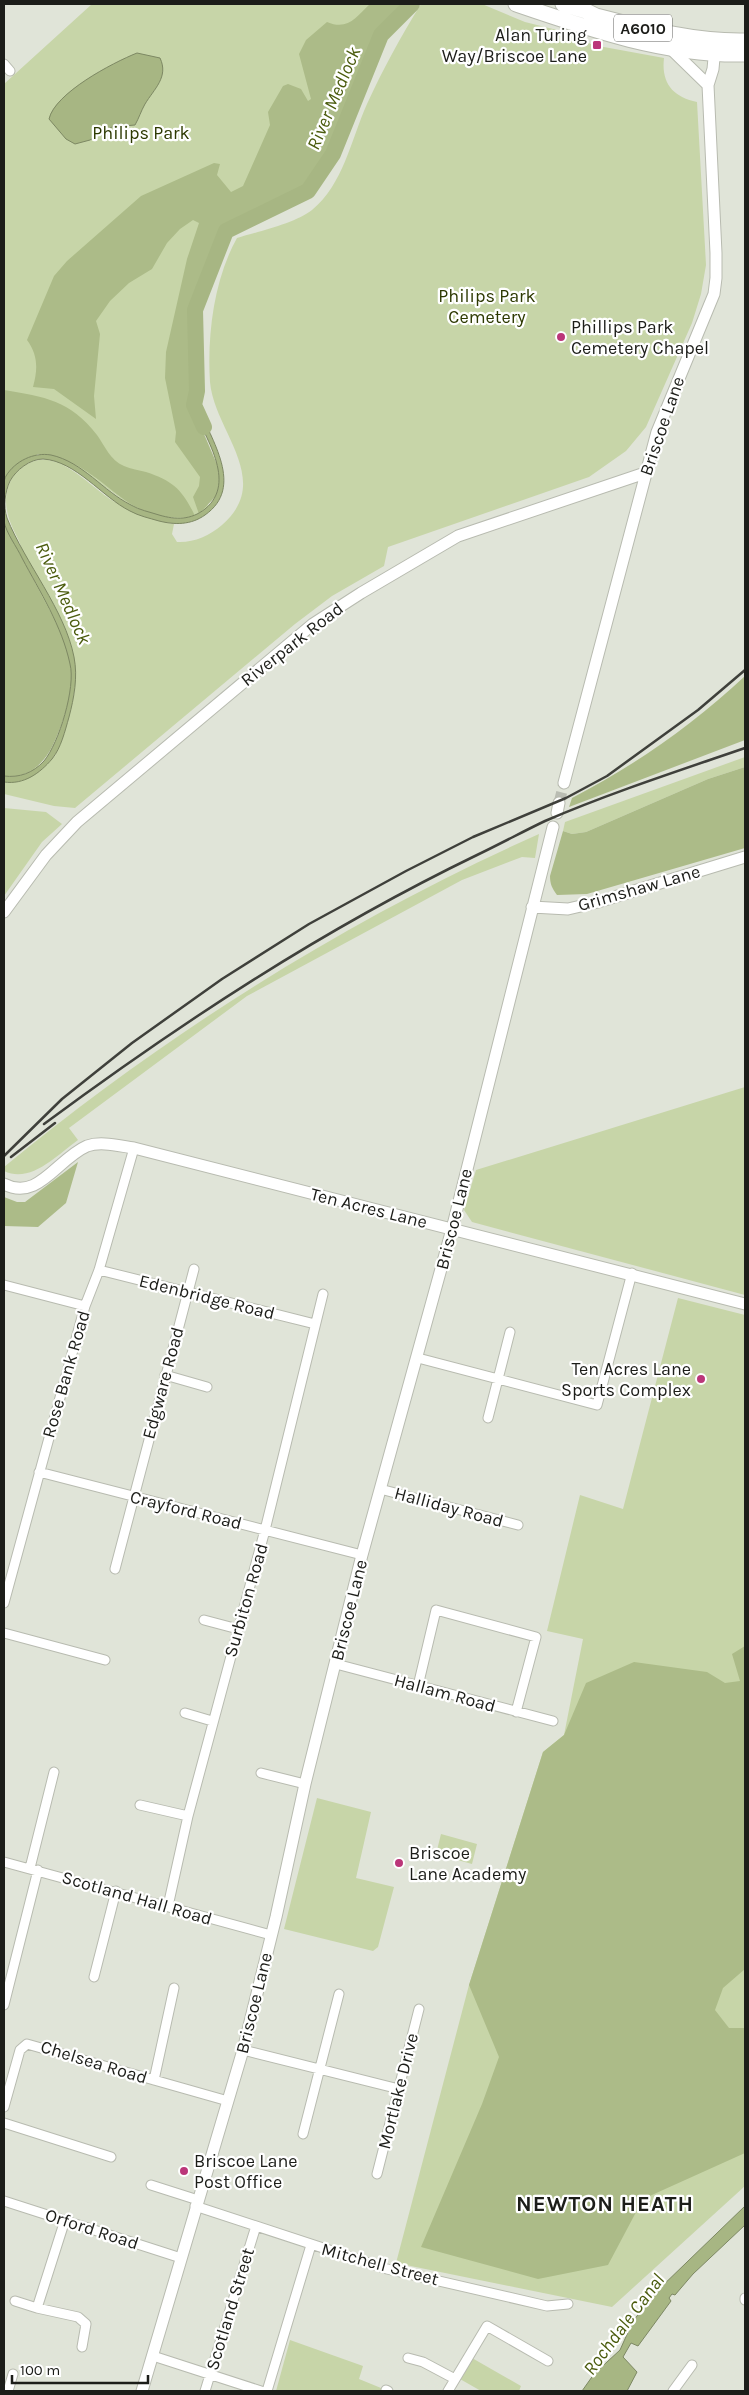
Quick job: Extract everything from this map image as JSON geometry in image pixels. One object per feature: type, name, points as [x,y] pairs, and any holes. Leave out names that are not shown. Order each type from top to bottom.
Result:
[{"type":"highway","name":"A6010","points":[[516,4],[597,30],[670,48],[708,47],[745,41]]},
{"type":"highway","name":"A6010","points":[[563,4],[596,16],[708,47],[745,54]]},
{"type":"street","points":[[698,76],[708,47]]},
{"type":"street","name":"Briscoe Lane","points":[[564,783],[657,432],[714,294],[716,282],[708,85],[713,69],[708,47]]},
{"type":"street","points":[[670,48],[708,85]]},
{"type":"street","points":[[4,64],[10,72]]},
{"type":"street","name":"Riverpark Road","points":[[4,912],[46,855],[77,822],[324,615],[458,536],[645,473]]},
{"type":"street","name":"Briscoe Lane","points":[[142,2391],[242,2050],[362,1555],[418,1358],[452,1229],[553,827]]},
{"type":"street","name":"Grimshaw Lane","points":[[532,907],[568,909],[598,902],[745,857]]},
{"type":"street","name":"Ten Acres Lane","points":[[4,1184],[13,1189],[29,1188],[89,1145],[109,1144],[134,1148],[632,1273],[745,1304]]},
{"type":"street","name":"Rose Bank Road","points":[[4,1603],[85,1306],[99,1270],[134,1148]]},
{"type":"street","name":"Edgware Road","points":[[115,1569],[132,1497],[194,1269]]},
{"type":"street","name":"Edenbridge Road","points":[[99,1270],[315,1324]]},
{"type":"street","points":[[418,1358],[598,1405],[632,1273]]},
{"type":"street","points":[[4,1285],[85,1306]]},
{"type":"street","name":"Surbiton Road","points":[[168,1906],[212,1721],[265,1530],[323,1294]]},
{"type":"street","points":[[488,1418],[510,1332]]},
{"type":"street","points":[[165,1375],[207,1386]]},
{"type":"street","name":"Crayford Road","points":[[39,1472],[362,1555]]},
{"type":"street","name":"Halliday Road","points":[[380,1490],[518,1525]]},
{"type":"street","points":[[418,1686],[436,1610],[536,1637],[516,1712]]},
{"type":"street","points":[[204,1620],[238,1629]]},
{"type":"street","points":[[4,1634],[105,1660]]},
{"type":"street","name":"Hallam Road","points":[[336,1664],[553,1721]]},
{"type":"street","points":[[185,1713],[212,1721]]},
{"type":"street","points":[[4,2005],[54,1772]]},
{"type":"street","points":[[261,1773],[305,1784]]},
{"type":"street","points":[[140,1805],[188,1816]]},
{"type":"street","name":"Scotland Hall Road","points":[[4,1862],[116,1891],[271,1935]]},
{"type":"street","points":[[94,1977],[116,1891]]},
{"type":"street","points":[[154,2080],[174,1988]]},
{"type":"street","points":[[304,2134],[339,1994]]},
{"type":"street","name":"Mortlake Drive","points":[[378,2174],[419,2009]]},
{"type":"street","name":"Chelsea Road","points":[[4,2108],[20,2050],[28,2044],[228,2101]]},
{"type":"street","points":[[242,2050],[399,2089]]},
{"type":"street","points":[[4,2123],[111,2158]]},
{"type":"street","name":"Mitchell Street","points":[[151,2185],[311,2246],[387,2269],[547,2306],[568,2304]]},
{"type":"street","name":"Orford Road","points":[[4,2201],[181,2258]]},
{"type":"street","points":[[37,2308],[65,2220]]},
{"type":"street","name":"Scotland Street","points":[[205,2391],[256,2226]]},
{"type":"street","points":[[267,2391],[311,2246]]},
{"type":"street","points":[[15,2301],[78,2317],[86,2324],[82,2346]]},
{"type":"street","points":[[448,2391],[487,2326],[548,2361]]},
{"type":"street","points":[[153,2356],[189,2366],[210,2376],[260,2391]]},
{"type":"street","points":[[408,2358],[423,2362],[455,2379]]},
{"type":"street","points":[[673,2391],[692,2365]]},
{"type":"street","points":[[8,2391],[13,2374]]},
{"type":"green space","name":"Philips Park","points":[[92,4],[408,4],[379,34],[332,154],[307,190],[225,230],[193,311],[195,391],[192,406],[208,507],[196,516],[179,519],[131,506],[93,478],[38,454],[9,472],[4,481],[4,84]]},
{"type":"green space","name":"Philips Park Cemetery","points":[[421,4],[482,4],[525,22],[565,32],[593,45],[664,58],[665,75],[670,88],[681,97],[697,102],[706,265],[701,294],[692,323],[646,427],[626,451],[589,477],[388,547],[384,566],[332,596],[295,624],[75,808],[54,806],[4,794],[4,782],[9,783],[55,756],[75,691],[19,541],[8,517],[6,501],[13,476],[24,466],[36,460],[49,460],[61,464],[117,503],[152,518],[174,524],[172,534],[177,542],[201,538],[212,532],[222,525],[237,508],[243,491],[242,473],[237,455],[214,400],[209,364],[214,308],[229,254],[237,238],[296,219],[305,215],[323,200],[339,175],[379,78]]},
{"type":"green space","points":[[745,757],[745,767],[708,779],[586,832],[572,834],[563,831],[565,822]]},
{"type":"green space","points":[[4,808],[46,812],[62,824],[42,842],[4,896]]},
{"type":"green space","points":[[539,834],[535,858],[522,857],[462,880],[247,996],[69,1128],[78,1140],[52,1160],[34,1171],[24,1174],[4,1171],[4,1167],[129,1071],[194,1025],[260,982],[397,903]]},
{"type":"green space","points":[[745,1087],[745,1295],[472,1222],[464,1210],[476,1170]]},
{"type":"green space","points":[[678,1298],[745,1315],[745,2186],[612,2307],[396,2263],[469,1985],[543,1752],[564,1735],[583,1639],[547,1631],[580,1495],[623,1509]]},
{"type":"green space","points":[[317,1798],[371,1812],[356,1878],[394,1887],[378,1947],[373,1951],[284,1929]]},
{"type":"green space","points":[[441,1834],[477,1844],[472,1864],[436,1854]]},
{"type":"green space","points":[[290,2340],[363,2366],[359,2379],[381,2388],[382,2391],[276,2391]]},
{"type":"green space","points":[[472,2358],[521,2386],[519,2391],[481,2391],[460,2379]]},
{"type":"shaded area","points":[[370,4],[408,4],[379,34],[332,154],[307,190],[225,230],[193,311],[195,391],[192,406],[219,469],[220,483],[216,496],[199,514],[193,497],[199,486],[200,477],[175,442],[176,432],[165,378],[166,352],[187,259],[199,223],[193,220],[180,229],[167,243],[152,269],[129,283],[110,301],[96,321],[100,334],[94,396],[96,419],[54,389],[33,387],[36,362],[27,340],[54,276],[67,261],[141,196],[214,163],[220,164],[217,175],[231,192],[243,186],[270,125],[268,112],[283,86],[288,84],[301,89],[308,101],[311,99],[299,54],[306,40],[327,22],[341,25],[346,24],[356,18]]},
{"type":"shaded area","points":[[137,53],[160,58],[163,71],[159,83],[145,104],[135,125],[112,127],[90,140],[75,144],[66,139],[49,119],[53,109],[73,89],[86,80]]},
{"type":"shaded area","points":[[4,390],[44,398],[67,407],[87,423],[111,456],[119,463],[156,475],[171,483],[182,493],[195,516],[174,518],[141,510],[88,472],[72,463],[38,454],[9,472],[4,481]]},
{"type":"shaded area","points":[[192,406],[198,406],[216,448],[224,477],[223,491],[217,504],[205,515],[194,521],[171,523],[130,511],[78,473],[55,461],[38,459],[28,463],[10,481],[5,499],[7,518],[62,622],[74,657],[75,680],[69,717],[55,755],[42,769],[31,777],[18,782],[4,782],[4,776],[20,775],[35,769],[50,753],[65,714],[71,686],[70,664],[62,636],[43,596],[5,526],[3,498],[6,476],[14,466],[32,456],[51,455],[83,470],[111,492],[137,508],[171,518],[189,517],[200,513],[214,498],[219,486],[219,472],[210,445]]},
{"type":"shaded area","points":[[4,521],[60,630],[71,666],[69,697],[64,718],[52,747],[43,760],[32,770],[12,776],[4,776]]},
{"type":"shaded area","points":[[745,676],[745,740],[569,807],[572,798],[595,786],[663,743],[705,711]]},
{"type":"shaded area","points":[[745,767],[745,848],[587,894],[557,895],[555,893],[550,876],[563,831],[572,834],[586,832],[708,779]]},
{"type":"shaded area","points":[[78,1162],[66,1203],[38,1227],[4,1226],[4,1197],[17,1202],[25,1202]]},
{"type":"shaded area","points":[[745,1646],[745,1969],[723,1988],[715,2010],[729,2028],[745,2028],[745,2153],[643,2199],[608,2265],[538,2279],[421,2247],[482,2104],[499,2057],[469,1985],[543,1752],[564,1735],[586,1683],[634,1662],[707,1672],[725,1683],[740,1681],[732,1654]]},
{"type":"shaded area","points":[[745,2206],[745,2225],[693,2274],[675,2295],[672,2294],[669,2298],[671,2301],[638,2346],[631,2343],[623,2357],[637,2372],[627,2391],[582,2391],[594,2374],[620,2350],[633,2321],[657,2291]]},
{"type":"waterway","name":"River Medlock","points":[[204,427],[194,405],[197,391],[195,310],[226,231],[308,191],[333,154],[381,35],[412,4]]},
{"type":"tunnel","points":[[559,803],[564,783]]},
{"type":"railway","points":[[4,1156],[62,1099],[132,1043],[222,979],[309,924],[406,871],[473,837],[566,798],[607,776],[698,710],[745,670]]},
{"type":"railway","points":[[44,1124],[148,1049],[254,979],[363,914],[545,821],[619,792],[745,748]]},
{"type":"railway","points":[[11,1157],[55,1123]]},
{"type":"place","name":"Alan Turing Way/Briscoe Lane","points":[[597,45]]},
{"type":"place","name":"Phillips Park Cemetery Chapel","points":[[561,337]]},
{"type":"place","name":"Ten Acres Lane Sports Complex","points":[[701,1379]]},
{"type":"place","name":"Briscoe Lane Academy","points":[[399,1863]]},
{"type":"place","name":"Briscoe Lane Post Office","points":[[184,2171]]},
{"type":"district","name":"NEWTON HEATH","points":[[605,2203]]},
{"type":"water label","name":"Rochdale Canal","points":[[623,2324]]}]
